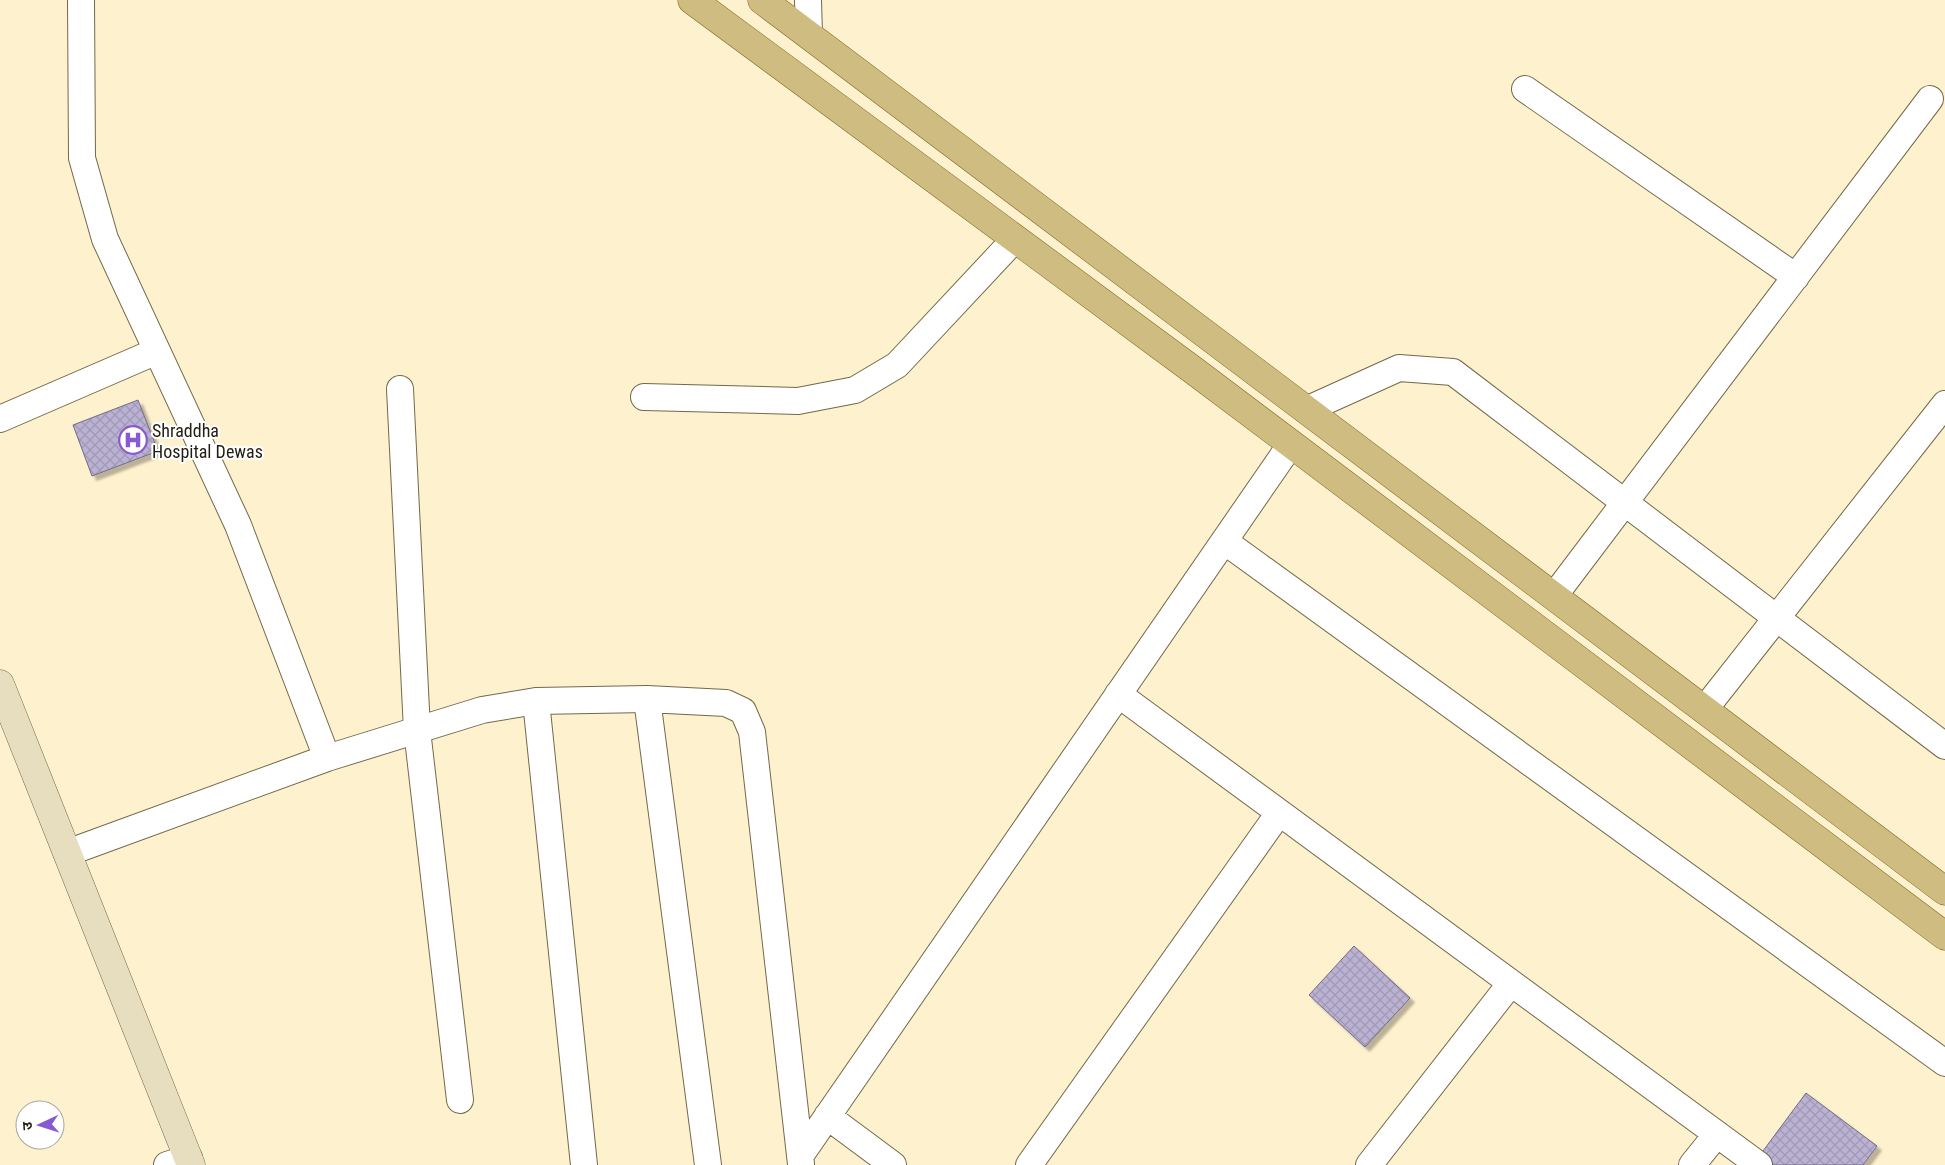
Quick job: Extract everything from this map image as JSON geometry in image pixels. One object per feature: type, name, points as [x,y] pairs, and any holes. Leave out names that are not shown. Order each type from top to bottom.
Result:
[{"type":"main road","points":[[692,0],[1291,444],[1945,936]]},
{"type":"main road","points":[[762,0],[1945,891]]},
{"type":"street","points":[[81,0],[82,158],[105,239],[238,525],[328,758]]},
{"type":"street","points":[[808,0],[809,36]]},
{"type":"street","points":[[1525,89],[1796,276]]},
{"type":"street","points":[[1554,596],[1930,99]]},
{"type":"street","points":[[644,396],[798,402],[855,390],[897,365],[1016,239]]},
{"type":"street","points":[[0,419],[157,351]]},
{"type":"street","points":[[1306,410],[1400,368],[1453,372],[1945,746]]},
{"type":"street","points":[[400,389],[417,730],[460,1100]]},
{"type":"street","points":[[1704,710],[1942,414]]},
{"type":"street","points":[[801,1160],[827,1116],[1291,444]]},
{"type":"street","points":[[1224,541],[1945,1062]]},
{"type":"street","points":[[0,684],[67,853],[182,1163]]},
{"type":"street","points":[[1118,694],[1760,1165]]},
{"type":"street","points":[[67,853],[328,758],[482,710],[536,701],[648,699],[726,703],[743,711],[752,732],[801,1160]]},
{"type":"street","points":[[648,699],[708,1165]]},
{"type":"street","points":[[536,701],[584,1165]]},
{"type":"street","points":[[1029,1165],[1279,813]]},
{"type":"street","points":[[1370,1165],[1511,983]]},
{"type":"street","points":[[827,1116],[894,1165]]},
{"type":"street","points":[[1692,1165],[1717,1134]]},
{"type":"building","points":[[138,400],[158,451],[92,476],[73,425]]},
{"type":"building","points":[[1354,946],[1410,998],[1365,1047],[1309,995]]},
{"type":"building","points":[[1806,1093],[1877,1146],[1863,1165],[1773,1165],[1760,1155]]},
{"type":"place","name":"Shraddha Hospital Dewas","points":[[133,440]]}]
